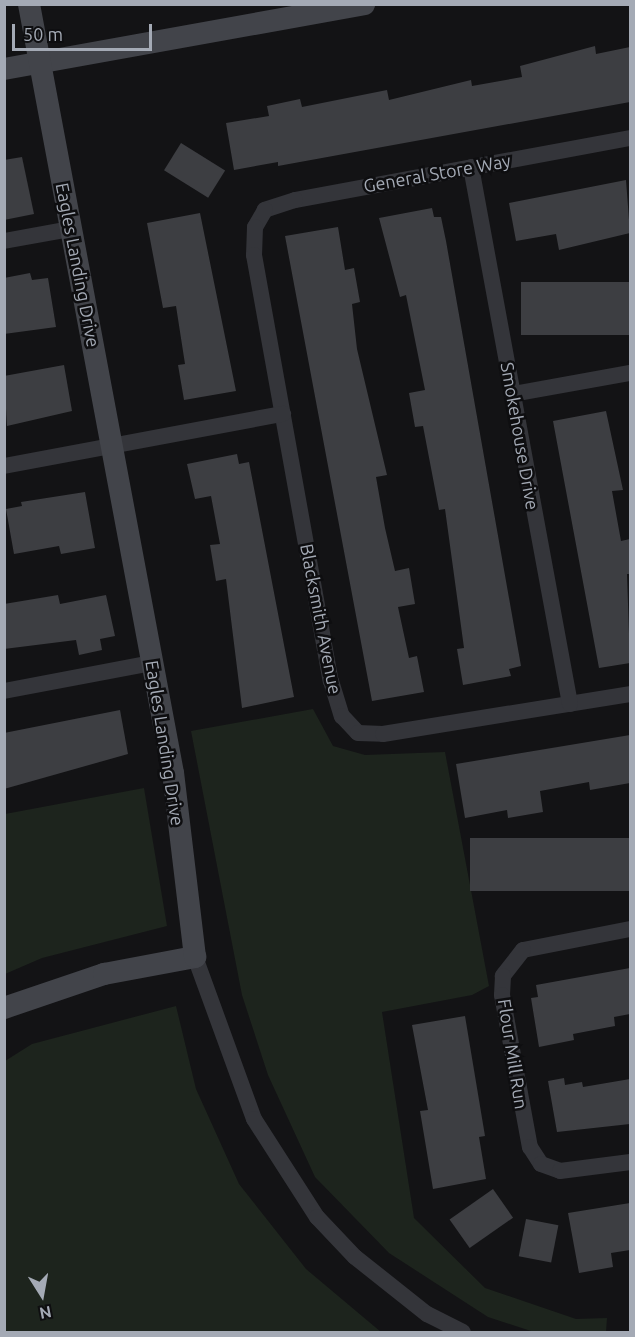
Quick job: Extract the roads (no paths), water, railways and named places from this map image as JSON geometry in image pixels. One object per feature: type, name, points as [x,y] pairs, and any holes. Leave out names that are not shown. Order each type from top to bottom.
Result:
[{"type":"street","name":"Eagles Landing Drive","points":[[29,4],[172,773],[195,957],[254,1119],[316,1217],[355,1257],[427,1314],[463,1332]]},
{"type":"street","points":[[4,69],[364,4]]},
{"type":"street","name":"General Store Way","points":[[255,227],[265,210],[295,200],[630,138]]},
{"type":"street","name":"Smokehouse Drive","points":[[471,167],[570,704]]},
{"type":"street","name":"Blacksmith Avenue","points":[[255,227],[254,255],[331,681],[342,716],[358,733],[451,725],[630,694]]},
{"type":"street","points":[[4,241],[71,229]]},
{"type":"street","points":[[513,394],[630,373]]},
{"type":"street","points":[[4,465],[283,414]]},
{"type":"street","points":[[4,691],[152,663]]},
{"type":"street","name":"Flour Mill Run","points":[[630,929],[523,950],[510,961],[503,976],[518,1092],[530,1147],[541,1164],[560,1171],[630,1162]]},
{"type":"street","points":[[4,1008],[104,974],[195,957]]}]
